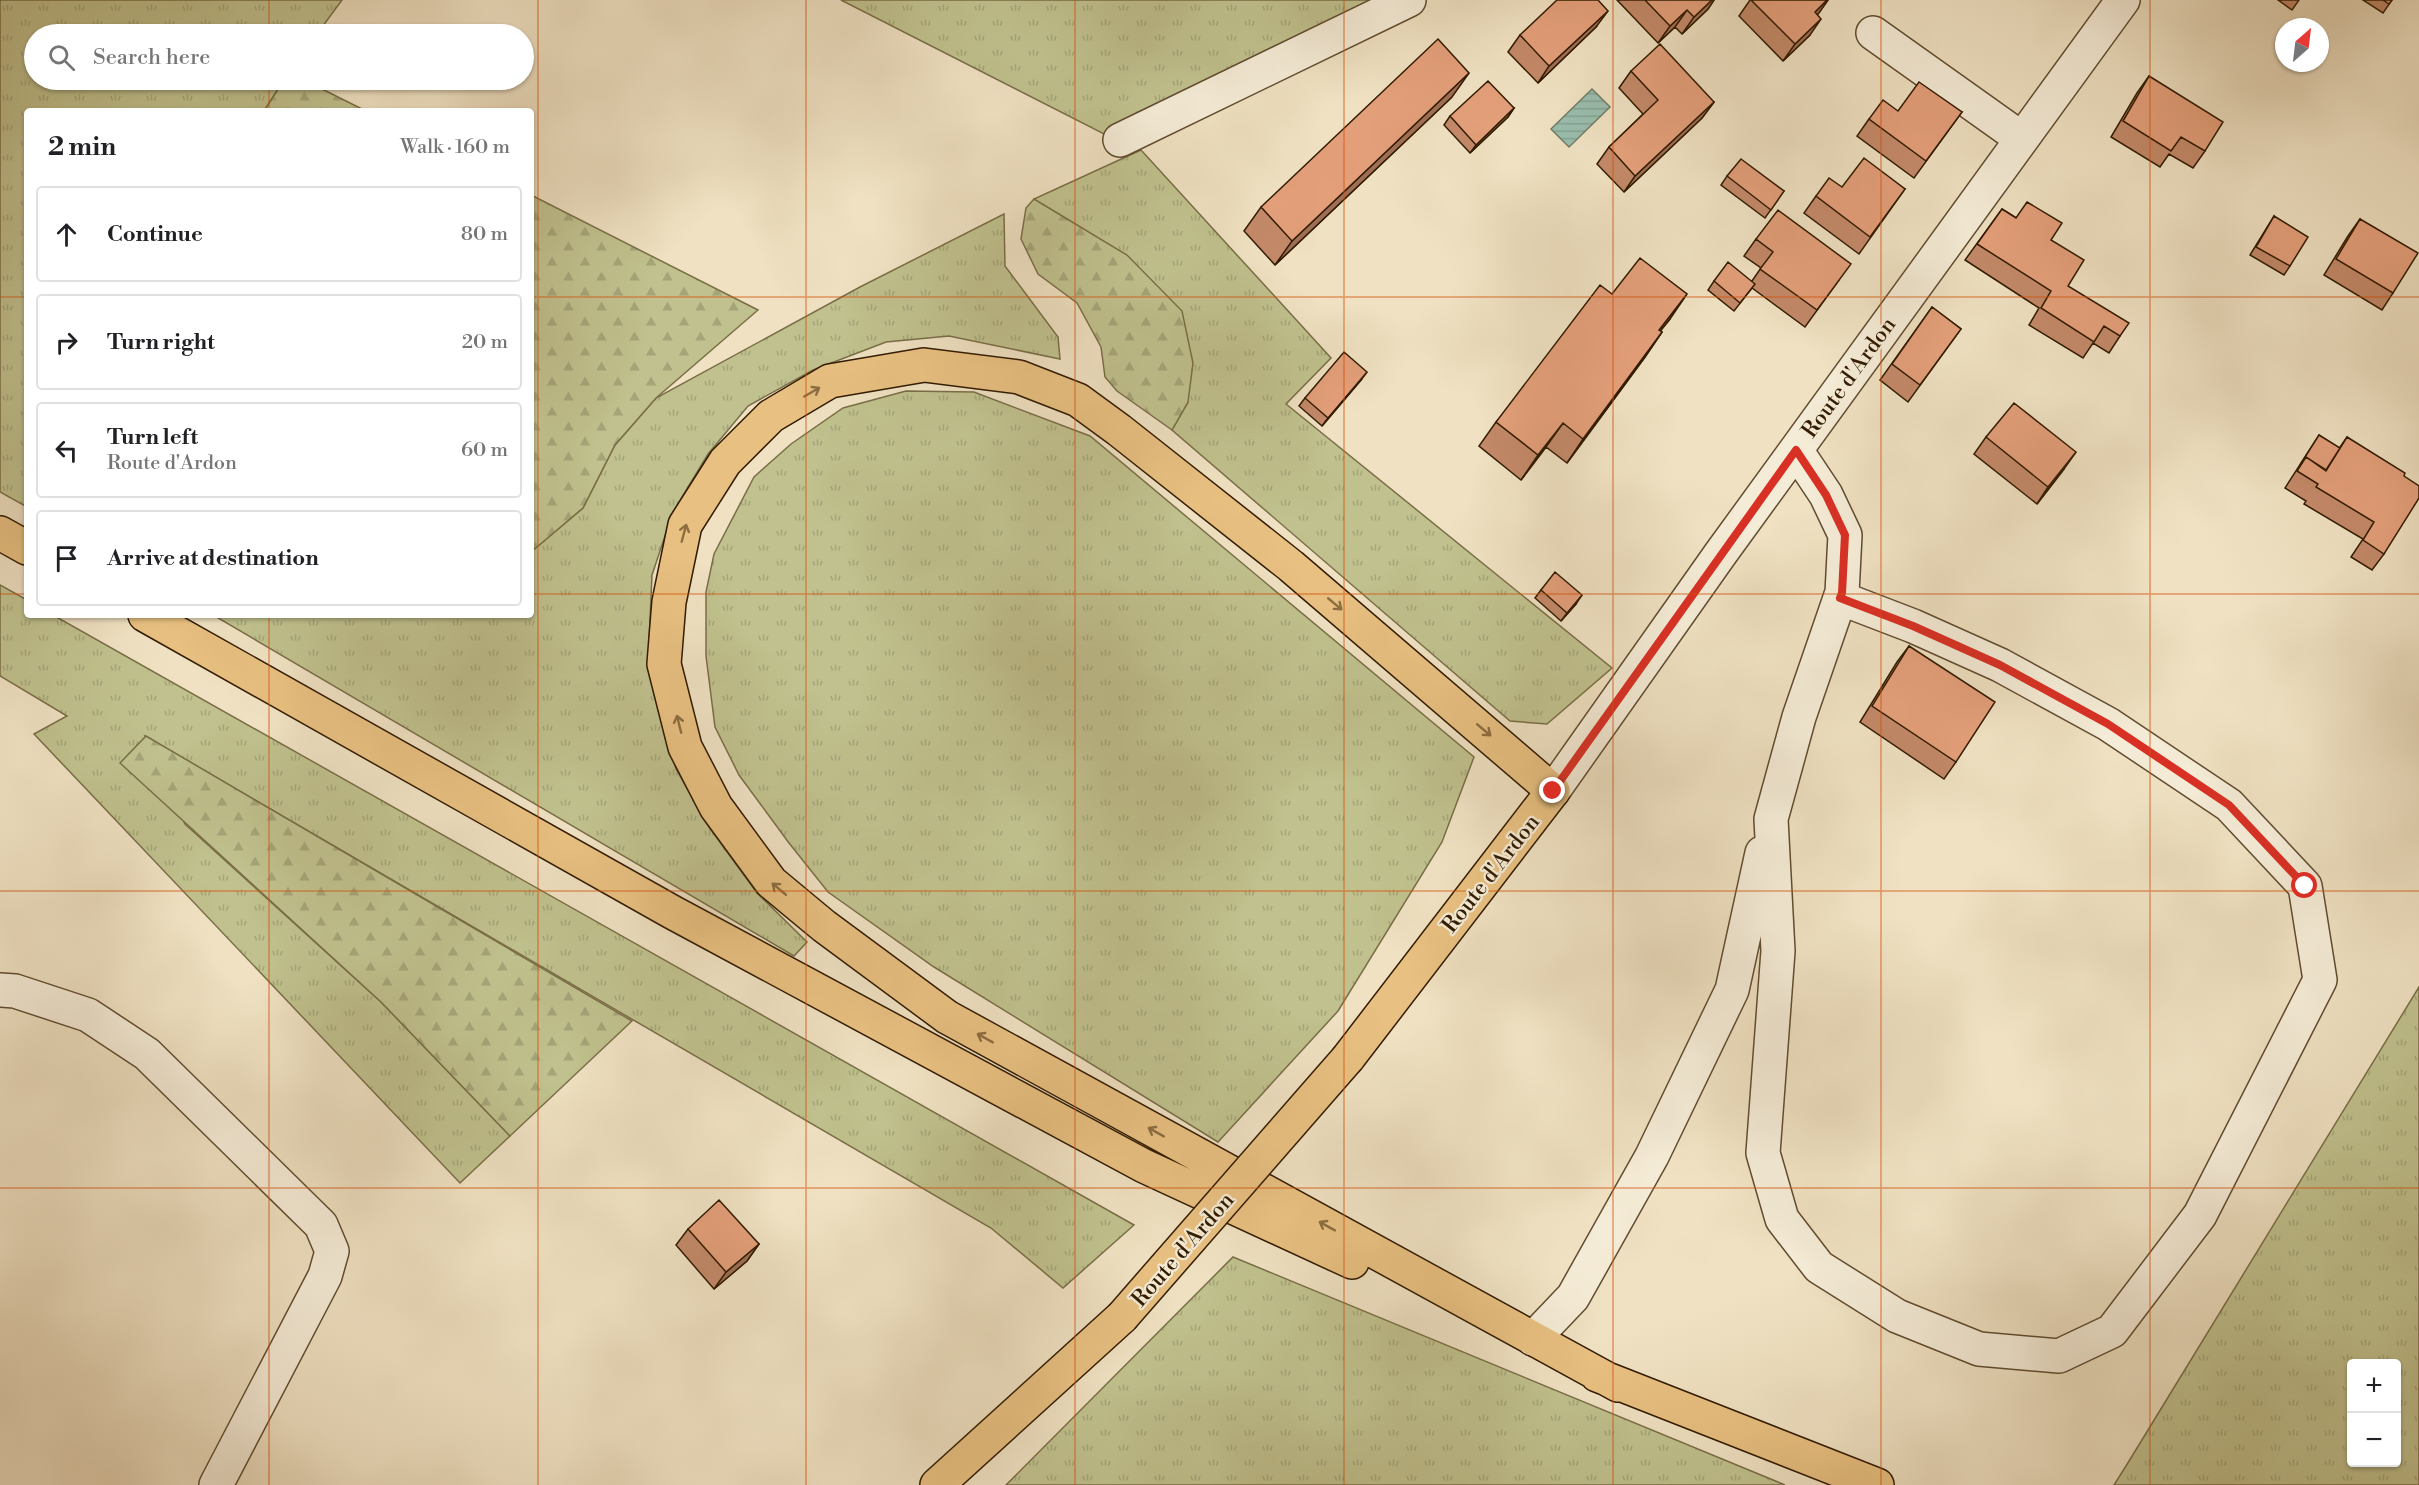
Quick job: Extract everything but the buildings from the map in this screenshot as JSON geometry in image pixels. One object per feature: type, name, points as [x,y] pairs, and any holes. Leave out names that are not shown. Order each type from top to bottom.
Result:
[{"type":"main road","points":[[1553,791],[1290,566],[1119,430],[1078,400],[1019,377],[924,365],[830,381],[771,416],[725,462],[685,525],[669,602],[664,664],[685,747],[716,807],[771,882],[824,926],[947,1017],[1618,1385]]},
{"type":"main road","points":[[0,533],[24,546]]},
{"type":"main road","points":[[151,618],[672,912],[1144,1166],[1618,1385],[1877,1485]]},
{"type":"main road","name":"Route d'Ardon","points":[[937,1485],[1122,1317],[1348,1058],[1553,791]]},
{"type":"street","points":[[1120,140],[1409,0]]},
{"type":"street","name":"Route d'Ardon","points":[[1553,791],[1796,450],[2123,0]]},
{"type":"street","points":[[1873,33],[2022,139]]},
{"type":"street","points":[[1533,1339],[1573,1297],[1652,1156],[1732,990],[1771,819],[1799,717],[1842,593],[1845,535],[1826,495],[1796,450]]},
{"type":"street","points":[[1771,819],[1778,951],[1764,1153],[1782,1220],[1819,1267],[1897,1316],[1979,1349],[2059,1356],[2112,1331],[2200,1215],[2320,980],[2305,886],[2229,805],[2108,724],[2000,665],[1913,626],[1840,598]]},
{"type":"street","points":[[0,990],[15,991],[88,1015],[147,1054],[321,1225],[333,1251],[325,1276],[216,1485]]},
{"type":"green space","points":[[0,0],[342,0],[324,24],[24,24],[24,90],[278,90],[266,108],[24,108],[24,505],[0,492]]},
{"type":"green space","points":[[841,0],[1389,0],[1104,134]]},
{"type":"green space","points":[[278,90],[324,90],[360,108],[266,108]]},
{"type":"green space","points":[[1141,150],[1331,358],[1286,404],[1612,668],[1547,724],[1510,721],[1172,430],[1188,402],[1034,199]]},
{"type":"green space","points":[[534,197],[758,310],[656,398],[615,445],[583,508],[534,549]]},
{"type":"green space","points":[[1034,199],[1127,255],[1182,311],[1193,363],[1188,402],[1172,430],[1117,391],[1105,377],[1101,347],[1077,303],[1038,274],[1021,239],[1026,208]]},
{"type":"green space","points":[[1004,214],[1005,266],[1058,337],[1060,359],[949,336],[886,342],[813,370],[748,406],[708,454],[673,512],[652,575],[649,642],[656,699],[676,769],[709,827],[757,893],[807,942],[794,956],[218,618],[534,618],[534,549],[583,508],[615,445],[656,398],[860,287]]},
{"type":"green space","points":[[906,391],[974,392],[1090,436],[1474,757],[1442,842],[1338,1011],[1218,1142],[934,967],[828,892],[739,775],[715,727],[706,656],[706,592],[714,554],[754,477],[791,444],[843,408]]},
{"type":"green space","points":[[0,585],[24,598],[24,618],[58,618],[1134,1225],[1063,1288],[991,1228],[145,736],[185,824],[381,1002],[510,1136],[460,1183],[34,734],[67,716],[0,676]]},
{"type":"green space","points":[[146,736],[632,1021],[510,1136],[381,1002],[120,763]]},
{"type":"green space","points":[[2419,987],[2419,1485],[2114,1485]]},
{"type":"green space","points":[[1233,1257],[1785,1485],[1006,1485]]},
{"type":"shaded area","points":[[1592,89],[1610,107],[1569,147],[1551,129]]},
{"type":"route","points":[[1553,791],[1796,450],[1826,495],[1845,535],[1840,598],[1913,626],[2000,665],[2108,724],[2229,805],[2305,886]]}]
